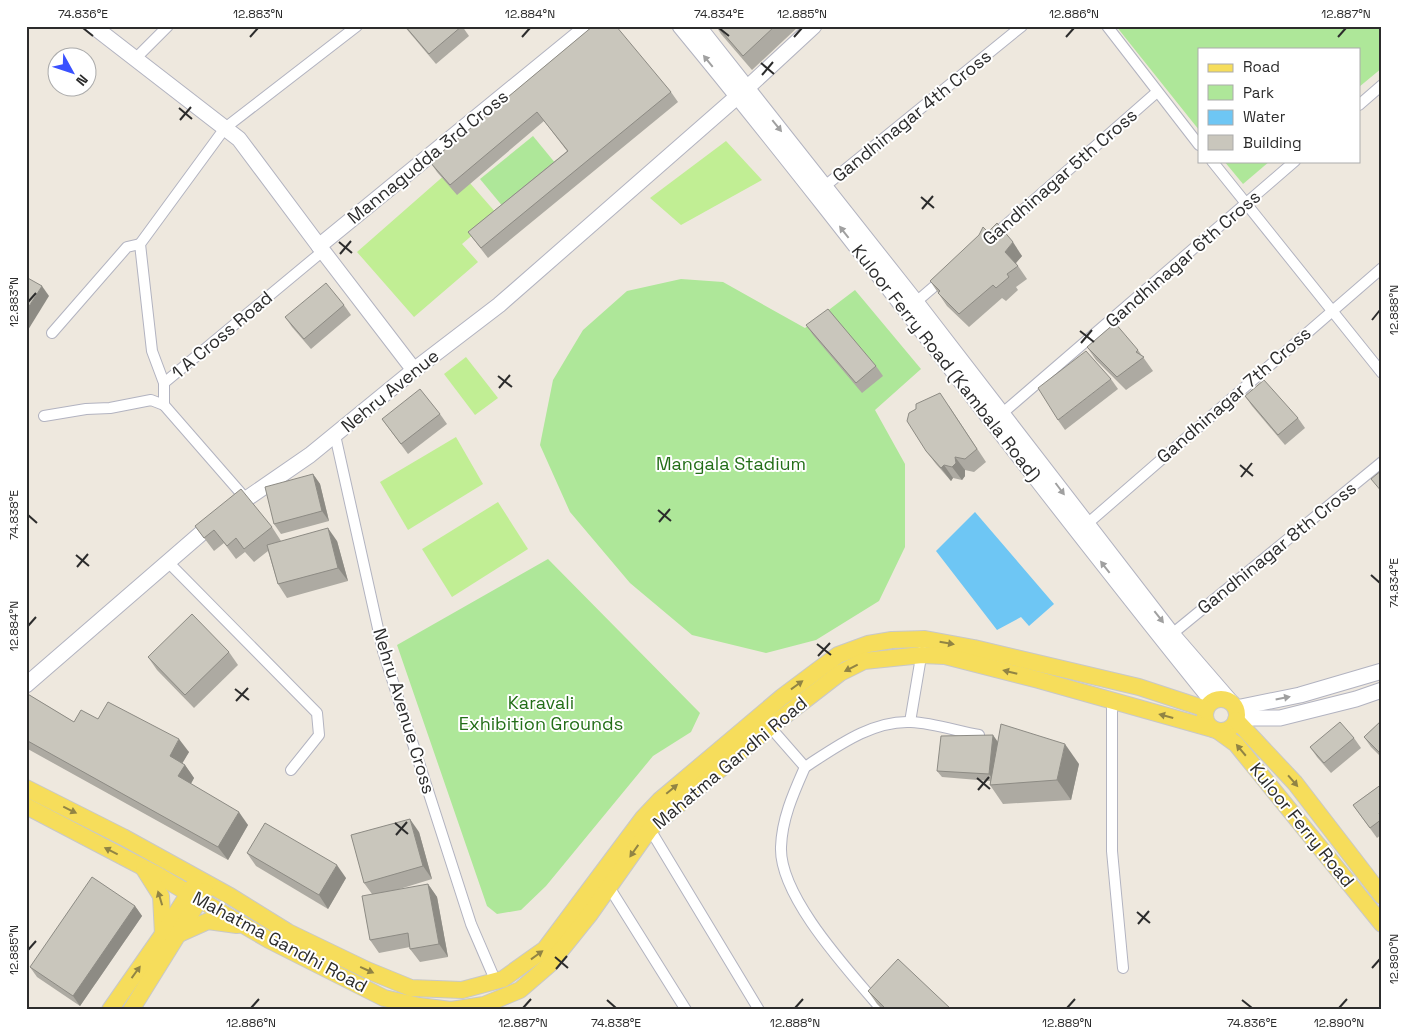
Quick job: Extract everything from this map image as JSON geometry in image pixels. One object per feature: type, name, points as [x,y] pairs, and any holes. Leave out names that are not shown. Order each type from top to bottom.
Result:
[{"type":"main road","name":"Mahatma Gandhi Road","points":[[26,806],[195,896],[247,927],[384,998],[418,1008],[450,1010],[484,1005],[520,990],[549,965],[609,887],[660,800],[776,702],[838,655],[868,644],[892,640],[923,647],[945,656],[1030,677],[1216,730]]},
{"type":"main road","name":"Mahatma Gandhi Road","points":[[26,788],[123,837],[288,932],[367,970],[411,988],[462,990],[503,979],[545,949],[646,824],[840,674],[864,661],[923,647],[974,648],[1209,705]]},
{"type":"main road","points":[[1221,698],[1235,712],[1228,730],[1216,730],[1206,722],[1209,705],[1221,698]]},
{"type":"main road","name":"Kuloor Ferry Road","points":[[1235,712],[1295,783],[1382,896]]},
{"type":"main road","name":"Kuloor Ferry Road","points":[[1216,730],[1236,744],[1382,924]]},
{"type":"main road","points":[[141,867],[161,896],[171,934]]},
{"type":"main road","points":[[130,1010],[171,934],[204,882]]},
{"type":"main road","points":[[110,1010],[171,934],[208,921],[220,921],[247,927]]},
{"type":"street","points":[[93,26],[239,139],[414,370]]},
{"type":"street","points":[[134,58],[168,26]]},
{"type":"street","points":[[52,333],[127,247],[140,244],[225,128],[357,26]]},
{"type":"street","name":"Mannagudda 3rd Cross","points":[[321,248],[588,26]]},
{"type":"street","name":"Kuloor Ferry Road (Kambala Road)","points":[[680,26],[742,92],[825,186],[916,302],[996,418],[1087,524],[1235,712]]},
{"type":"street","name":"Kuloor Ferry Road (Kambala Road)","points":[[698,26],[742,92],[996,418],[1209,705]]},
{"type":"street","name":"Nehru Avenue","points":[[26,685],[220,517],[335,435],[414,370],[499,305],[742,92],[814,26]]},
{"type":"street","name":"Gandhinagar 4th Cross","points":[[825,186],[1022,26]]},
{"type":"street","points":[[1107,26],[1198,144]]},
{"type":"street","points":[[1360,104],[1382,85]]},
{"type":"street","name":"Gandhinagar 5th Cross","points":[[983,244],[1157,92]]},
{"type":"street","points":[[1213,162],[1382,373]]},
{"type":"street","name":"Gandhinagar 6th Cross","points":[[996,418],[1294,162]]},
{"type":"street","points":[[140,244],[152,351],[164,383]]},
{"type":"street","name":"1 A Cross Road","points":[[164,405],[164,383],[321,248]]},
{"type":"street","name":"Gandhinagar 7th Cross","points":[[1087,524],[1330,310],[1382,268]]},
{"type":"street","points":[[916,302],[954,270]]},
{"type":"street","points":[[44,416],[86,409],[110,408],[151,400],[164,405],[246,499]]},
{"type":"street","name":"Nehru Avenue Cross","points":[[335,435],[383,651],[471,924],[496,982]]},
{"type":"street","name":"Gandhinagar 8th Cross","points":[[1172,634],[1382,462]]},
{"type":"street","points":[[168,562],[317,713],[320,735],[291,770]]},
{"type":"street","points":[[910,722],[923,647]]},
{"type":"street","points":[[1235,712],[1382,671]]},
{"type":"street","points":[[1235,712],[1280,718],[1356,699],[1382,690]]},
{"type":"street","points":[[1116,703],[1112,708],[1112,851],[1123,968]]},
{"type":"street","points":[[882,1010],[813,924],[785,875],[781,847],[783,827],[789,802],[805,767],[862,734],[885,726],[910,722],[980,735]]},
{"type":"street","points":[[770,727],[805,767]]},
{"type":"street","points":[[646,824],[759,1010]]},
{"type":"street","points":[[609,887],[686,1010]]},
{"type":"green space","points":[[1116,26],[1382,26],[1382,68],[1360,86],[1360,48],[1198,48],[1198,129]]},
{"type":"green space","points":[[533,136],[556,164],[504,208],[480,179]]},
{"type":"green space","points":[[726,141],[762,180],[681,225],[650,198]]},
{"type":"green space","points":[[1225,162],[1269,162],[1243,184]]},
{"type":"green space","points":[[455,166],[497,214],[462,244],[478,262],[414,317],[357,252]]},
{"type":"green space","name":"Mangala Stadium","points":[[681,279],[723,282],[805,328],[855,290],[921,369],[875,410],[905,464],[905,547],[879,601],[816,640],[766,653],[692,635],[630,583],[570,512],[540,445],[553,380],[583,330],[627,291]]},
{"type":"green space","points":[[466,357],[498,398],[475,415],[444,374]]},
{"type":"green space","points":[[456,437],[483,484],[408,530],[380,482]]},
{"type":"green space","points":[[498,502],[528,549],[452,597],[422,549]]},
{"type":"green space","name":"Karavali Exhibition Grounds","points":[[548,559],[700,713],[691,732],[653,756],[546,886],[521,910],[497,914],[487,906],[397,645]]},
{"type":"water","points":[[975,512],[1054,604],[1029,626],[1021,617],[997,630],[936,551]]},
{"type":"building","points":[[405,26],[462,26],[429,54]]},
{"type":"building","points":[[593,26],[616,26],[671,92],[481,248],[468,232],[568,151],[537,112],[450,185],[430,162]]},
{"type":"building","points":[[717,26],[775,26],[743,56]]},
{"type":"building","points":[[997,223],[1013,242],[1005,252],[1018,266],[1007,274],[1009,277],[996,288],[993,285],[959,314],[938,293],[940,291],[930,281],[979,235],[983,227],[988,232]]},
{"type":"building","points":[[26,277],[42,286],[26,311]]},
{"type":"building","points":[[326,283],[344,305],[304,339],[285,317]]},
{"type":"building","points":[[828,309],[876,366],[856,383],[806,325]]},
{"type":"building","points":[[1115,323],[1138,350],[1136,352],[1144,357],[1117,377],[1087,347]]},
{"type":"building","points":[[1086,351],[1111,379],[1058,420],[1038,388]]},
{"type":"building","points":[[1264,380],[1298,418],[1278,435],[1245,396]]},
{"type":"building","points":[[420,389],[440,414],[401,444],[382,419]]},
{"type":"building","points":[[940,393],[977,449],[965,459],[955,457],[956,463],[952,467],[944,465],[941,468],[926,451],[907,421],[909,413],[916,409],[916,404]]},
{"type":"building","points":[[1382,470],[1382,492],[1371,479]]},
{"type":"building","points":[[313,474],[322,511],[274,524],[265,487]]},
{"type":"building","points":[[241,489],[272,527],[244,549],[236,538],[227,546],[214,530],[204,538],[195,526]]},
{"type":"building","points":[[328,528],[338,568],[278,584],[267,545]]},
{"type":"building","points":[[192,614],[229,652],[185,695],[148,657]]},
{"type":"building","points":[[26,693],[74,722],[81,710],[98,719],[108,702],[179,739],[170,756],[185,765],[178,776],[239,812],[218,847],[26,740]]},
{"type":"building","points":[[1382,720],[1382,755],[1364,737]]},
{"type":"building","points":[[1340,722],[1354,738],[1324,763],[1310,747]]},
{"type":"building","points":[[1001,724],[1065,744],[1057,780],[990,785]]},
{"type":"building","points":[[993,735],[989,774],[937,771],[941,736]]},
{"type":"building","points":[[1382,784],[1382,811],[1379,813],[1382,819],[1370,828],[1353,805]]},
{"type":"building","points":[[410,819],[423,866],[364,883],[351,835]]},
{"type":"building","points":[[265,823],[337,865],[319,895],[247,853]]},
{"type":"building","points":[[92,877],[135,906],[73,996],[30,967]]},
{"type":"building","points":[[428,884],[439,944],[410,949],[408,933],[370,940],[362,896]]},
{"type":"building","points":[[898,959],[952,1010],[887,1010],[868,991]]}]
